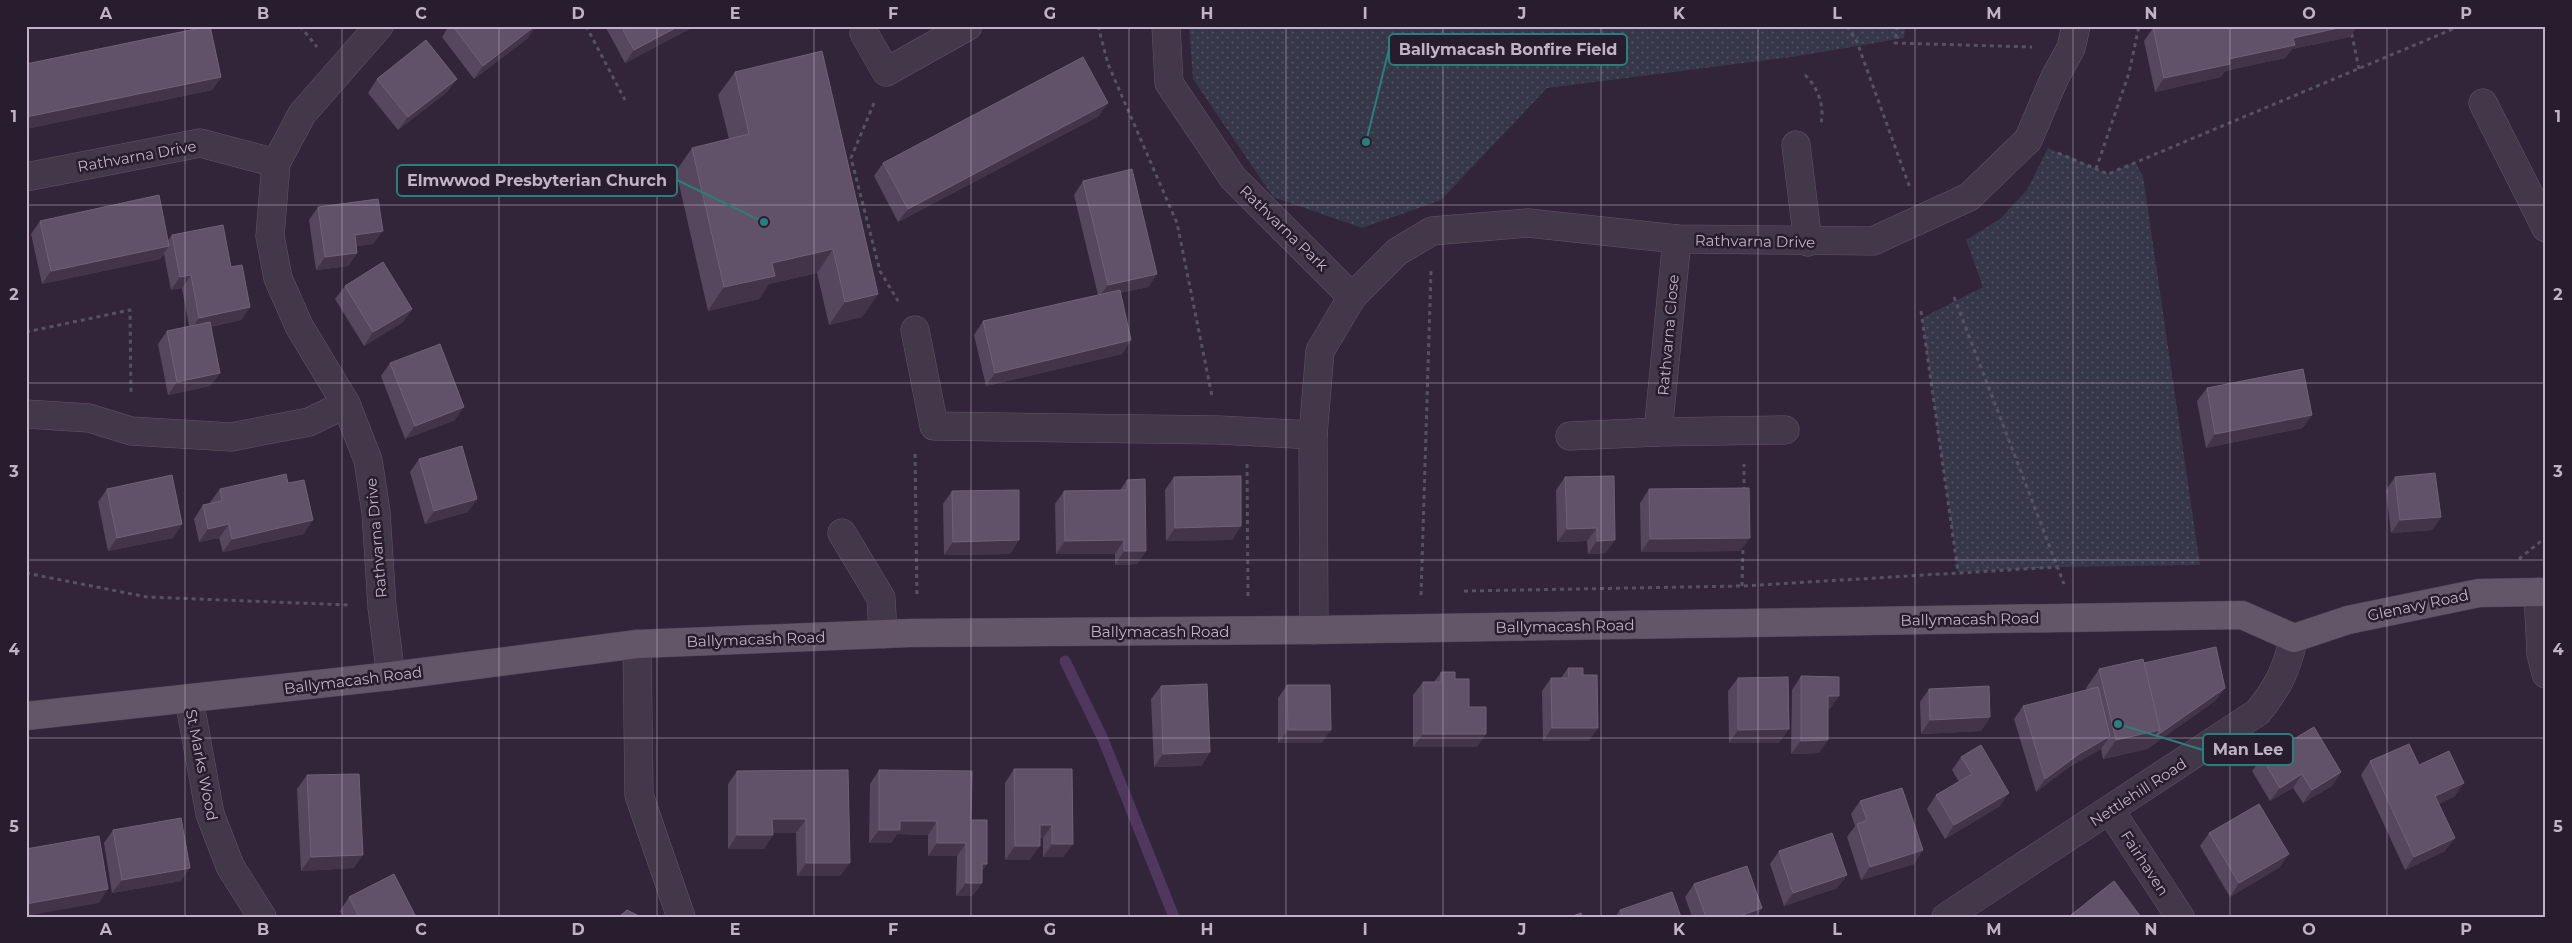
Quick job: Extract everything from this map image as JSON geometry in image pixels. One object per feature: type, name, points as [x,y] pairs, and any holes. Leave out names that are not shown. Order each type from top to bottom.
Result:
[{"type":"main road","name":"Glenavy Road","points":[[2294,638],[2348,620],[2479,593],[2542,592]]},
{"type":"main road","name":"Ballymacash Road","points":[[26,716],[391,676],[638,644],[883,634],[1248,631],[2242,615],[2294,638]]},
{"type":"street","name":"Rathvarna Drive","points":[[379,26],[302,114],[276,163],[270,236],[278,278],[298,326],[346,404],[368,460],[376,512],[382,607],[391,676]]},
{"type":"street","points":[[864,33],[886,72],[968,26]]},
{"type":"street","name":"Rathvarna Park","points":[[1166,26],[1169,84],[1233,178],[1352,297]]},
{"type":"street","name":"Rathvarna Drive","points":[[1352,297],[1397,252],[1432,231],[1528,223],[1677,239],[1808,242],[1873,241],[1970,197],[2028,140],[2073,37]]},
{"type":"street","points":[[2482,103],[2546,228]]},
{"type":"street","name":"Rathvarna Drive","points":[[26,177],[200,144],[276,163]]},
{"type":"street","points":[[1796,145],[1808,242]]},
{"type":"street","name":"Rathvarna Close","points":[[1658,432],[1677,239]]},
{"type":"street","points":[[1314,630],[1313,435],[1320,351],[1352,297]]},
{"type":"street","points":[[915,330],[934,426],[1218,430],[1313,435]]},
{"type":"street","points":[[26,414],[89,418],[131,431],[231,437],[309,422],[346,404]]},
{"type":"street","points":[[1570,436],[1658,432],[1785,430]]},
{"type":"street","points":[[842,533],[881,598],[883,634]]},
{"type":"street","points":[[2542,592],[2541,654],[2546,674]]},
{"type":"street","name":"Nettlehill Road","points":[[1946,917],[2258,712],[2277,689],[2287,667],[2294,638]]},
{"type":"street","points":[[638,644],[639,794],[681,917]]},
{"type":"street","name":"St Marks Wood","points":[[189,699],[210,814],[230,866],[254,914]]},
{"type":"street","name":"Fairhaven","points":[[2110,810],[2180,917]]},
{"type":"path","points":[[586,26],[625,100]]},
{"type":"path","points":[[1098,26],[1108,64],[1178,223],[1218,430]]},
{"type":"path","points":[[1847,26],[1857,42],[1896,154],[1923,219]]},
{"type":"path","points":[[1897,26],[1895,43],[2073,37]]},
{"type":"path","points":[[2096,169],[2128,72],[2139,26]]},
{"type":"path","points":[[2350,26],[2358,69]]},
{"type":"path","points":[[2028,140],[2108,174],[2460,26]]},
{"type":"path","points":[[886,72],[851,158],[880,272],[915,330]]},
{"type":"path","points":[[1420,628],[1432,231]]},
{"type":"path","points":[[1954,297],[2077,617]]},
{"type":"path","points":[[26,332],[130,310],[131,431]]},
{"type":"path","points":[[1921,311],[1958,572]]},
{"type":"path","points":[[917,633],[915,453],[934,426]]},
{"type":"path","points":[[1744,499],[1745,431]]},
{"type":"path","points":[[1246,432],[1248,631]]},
{"type":"path","points":[[1742,586],[1743,537]]},
{"type":"path","points":[[1460,592],[1742,586],[2058,567]]},
{"type":"path","points":[[26,573],[147,598],[382,607]]},
{"type":"path","points":[[1421,592],[1431,592]]},
{"type":"shaded area","points":[[1189,26],[1905,26],[1904,38],[1792,57],[1547,88],[1441,200],[1362,228],[1273,197],[1193,79]]},
{"type":"shaded area","points":[[2048,148],[2108,174],[2135,162],[2143,176],[2200,565],[2058,567],[1958,572],[1922,318],[1983,287],[1966,240],[2000,219],[2027,190]]},
{"type":"building","points":[[210,26],[221,77],[26,117],[26,64]]},
{"type":"building","points":[[453,26],[535,26],[483,66]]},
{"type":"building","points":[[621,26],[679,26],[634,50]]},
{"type":"building","points":[[2162,26],[2347,26],[2293,38],[2295,45],[2229,59],[2230,64],[2164,78],[2153,28]]},
{"type":"building","points":[[426,40],[457,79],[408,117],[377,79]]},
{"type":"building","points":[[822,51],[878,294],[845,302],[833,249],[772,263],[775,276],[724,287],[692,148],[749,134],[735,72]]},
{"type":"building","points":[[1083,57],[1108,103],[908,209],[883,163]]},
{"type":"building","points":[[1132,169],[1157,274],[1108,285],[1083,181]]},
{"type":"building","points":[[159,195],[169,246],[51,271],[40,221]]},
{"type":"building","points":[[378,199],[383,231],[355,235],[357,253],[325,257],[318,207]]},
{"type":"building","points":[[223,225],[231,267],[242,265],[250,307],[199,318],[191,275],[180,277],[172,235]]},
{"type":"building","points":[[383,262],[412,309],[373,332],[345,286]]},
{"type":"building","points":[[1120,290],[1131,340],[995,373],[983,321]]},
{"type":"building","points":[[210,322],[220,373],[177,382],[167,331]]},
{"type":"building","points":[[440,344],[464,407],[415,426],[390,363]]},
{"type":"building","points":[[2303,369],[2312,415],[2215,434],[2207,388]]},
{"type":"building","points":[[462,446],[477,499],[434,511],[419,459]]},
{"type":"building","points":[[2435,473],[2441,517],[2400,520],[2395,477]]},
{"type":"building","points":[[286,474],[288,483],[304,480],[313,520],[232,539],[229,524],[208,529],[203,505],[222,501],[220,489]]},
{"type":"building","points":[[172,475],[182,524],[117,538],[107,489]]},
{"type":"building","points":[[1241,476],[1241,526],[1175,528],[1174,477]]},
{"type":"building","points":[[1614,476],[1615,540],[1597,541],[1597,528],[1567,529],[1565,477]]},
{"type":"building","points":[[1145,479],[1146,551],[1124,551],[1124,540],[1065,541],[1064,491],[1127,490],[1127,480]]},
{"type":"building","points":[[1749,488],[1750,538],[1650,539],[1649,489]]},
{"type":"building","points":[[1019,490],[1019,540],[953,542],[952,491]]},
{"type":"building","points":[[2216,647],[2225,688],[2156,736],[2160,730],[2144,663]]},
{"type":"building","points":[[2143,659],[2160,730],[2116,740],[2099,669]]},
{"type":"building","points":[[1568,668],[1583,668],[1583,675],[1597,675],[1598,728],[1552,728],[1551,678],[1569,678]]},
{"type":"building","points":[[1441,672],[1455,672],[1455,679],[1469,679],[1469,707],[1486,707],[1486,734],[1423,734],[1423,682],[1441,682]]},
{"type":"building","points":[[1801,676],[1839,677],[1839,696],[1828,696],[1828,740],[1801,741]]},
{"type":"building","points":[[1788,677],[1789,729],[1738,730],[1738,678]]},
{"type":"building","points":[[1207,684],[1210,752],[1163,754],[1161,686]]},
{"type":"building","points":[[1287,685],[1330,685],[1331,730],[1288,730]]},
{"type":"building","points":[[1989,686],[1990,717],[1930,720],[1929,689]]},
{"type":"building","points":[[2098,687],[2110,736],[2079,754],[2045,779],[2023,706]]},
{"type":"building","points":[[2314,727],[2341,772],[2312,790],[2302,774],[2280,788],[2262,758]]},
{"type":"building","points":[[2409,744],[2419,765],[2449,751],[2464,783],[2435,796],[2455,838],[2414,857],[2370,761]]},
{"type":"building","points":[[1981,745],[2009,793],[1954,825],[1936,795],[1972,774],[1961,757]]},
{"type":"building","points":[[1014,769],[1072,769],[1073,844],[1052,844],[1052,825],[1040,825],[1040,846],[1015,846]]},
{"type":"building","points":[[848,770],[850,863],[806,863],[806,819],[772,819],[773,835],[737,835],[737,771]]},
{"type":"building","points":[[879,770],[972,771],[971,820],[987,820],[987,864],[982,864],[982,883],[966,883],[966,843],[937,843],[937,821],[900,821],[900,830],[879,830]]},
{"type":"building","points":[[359,774],[363,855],[311,857],[307,775]]},
{"type":"building","points":[[1902,788],[1923,850],[1870,867],[1857,824],[1867,820],[1860,801]]},
{"type":"building","points":[[2259,804],[2289,854],[2239,883],[2209,833]]},
{"type":"building","points":[[181,818],[190,868],[122,880],[113,830]]},
{"type":"building","points":[[1832,833],[1847,875],[1793,893],[1779,851]]},
{"type":"building","points":[[99,836],[108,889],[26,904],[26,849]]},
{"type":"building","points":[[1747,866],[1762,908],[1737,917],[1706,917],[1694,884]]},
{"type":"building","points":[[394,874],[416,917],[359,917],[349,897]]},
{"type":"building","points":[[2114,881],[2141,917],[2073,917],[2071,915]]},
{"type":"building","points":[[1672,892],[1681,917],[1622,917],[1620,910]]},
{"type":"building","points":[[627,910],[641,917],[619,917]]},
{"type":"building","points":[[1581,913],[1582,917],[1570,917]]},
{"type":"waterway","points":[[1065,661],[1103,739],[1174,917]]},
{"type":"place","name":"Ballymacash Bonfire Field","points":[[1366,142]]},
{"type":"place","name":"Elmwwod Presbyterian Church","points":[[764,222]]},
{"type":"place","name":"Man Lee","points":[[2118,724]]}]
